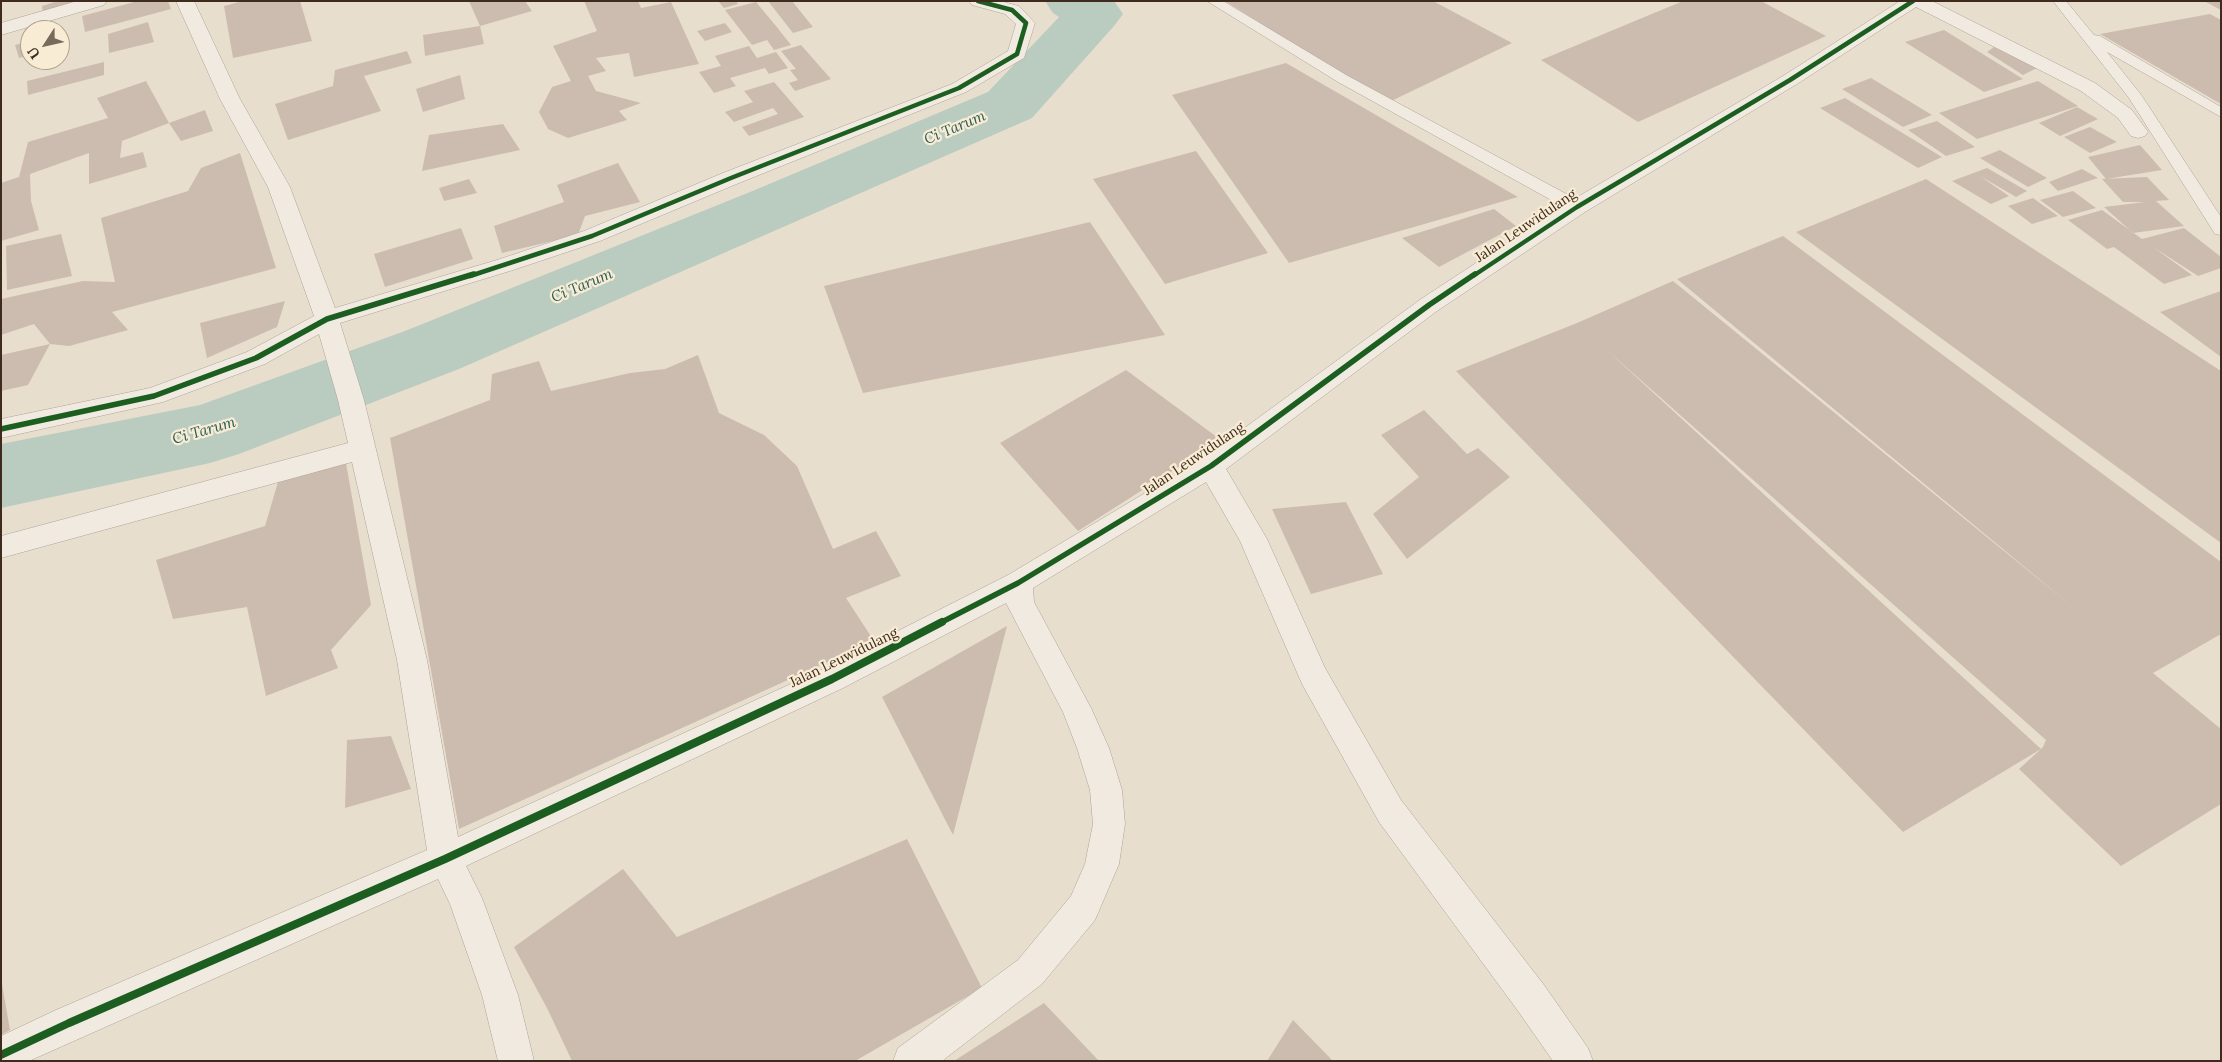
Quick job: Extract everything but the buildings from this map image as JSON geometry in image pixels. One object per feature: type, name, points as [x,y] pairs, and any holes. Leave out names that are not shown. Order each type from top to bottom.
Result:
[{"type":"street","points":[[1,28],[98,1]]},
{"type":"street","points":[[185,1],[230,99],[279,187],[329,324],[351,400],[412,660],[445,859],[465,898],[500,995],[516,1061]]},
{"type":"street","points":[[1,430],[154,396],[256,358],[329,324],[592,236],[731,178],[960,88],[1017,54],[1026,23],[1012,10],[978,1]]},
{"type":"street","name":"Jalan Leuwidulang","points":[[1,1055],[70,1022],[445,859],[832,679],[1018,583],[1211,466],[1429,305],[1576,207],[1790,80],[1913,1]]},
{"type":"street","points":[[1917,1],[2088,87],[2125,114],[2138,132]]},
{"type":"street","points":[[1,547],[363,449]]},
{"type":"street","points":[[1211,466],[1253,539],[1313,675],[1390,811],[1531,998],[1575,1061]]},
{"type":"street","points":[[911,1061],[1030,972],[1083,908],[1102,864],[1109,824],[1106,790],[1094,748],[1076,708],[1020,603],[1018,583]]},
{"type":"lane","points":[[1213,1],[1343,79],[1576,207]]},
{"type":"lane","points":[[2059,1],[2135,96],[2221,230]]},
{"type":"lane","points":[[2085,33],[2221,113]]},
{"type":"waterway","name":"Ci Tarum","points":[[1,476],[210,433],[432,350],[779,205],[1010,105],[1094,14],[1073,1]]},
{"type":"cycle path","points":[[1,429],[154,396],[256,358],[327,319],[505,265],[592,236],[731,178],[959,88],[1017,54],[1026,23],[1012,10],[978,1]]},
{"type":"cycle path","points":[[1,1055],[69,1023],[445,859],[832,679],[1018,583],[1211,466],[1429,305],[1577,207],[1790,80],[1913,1]]}]
